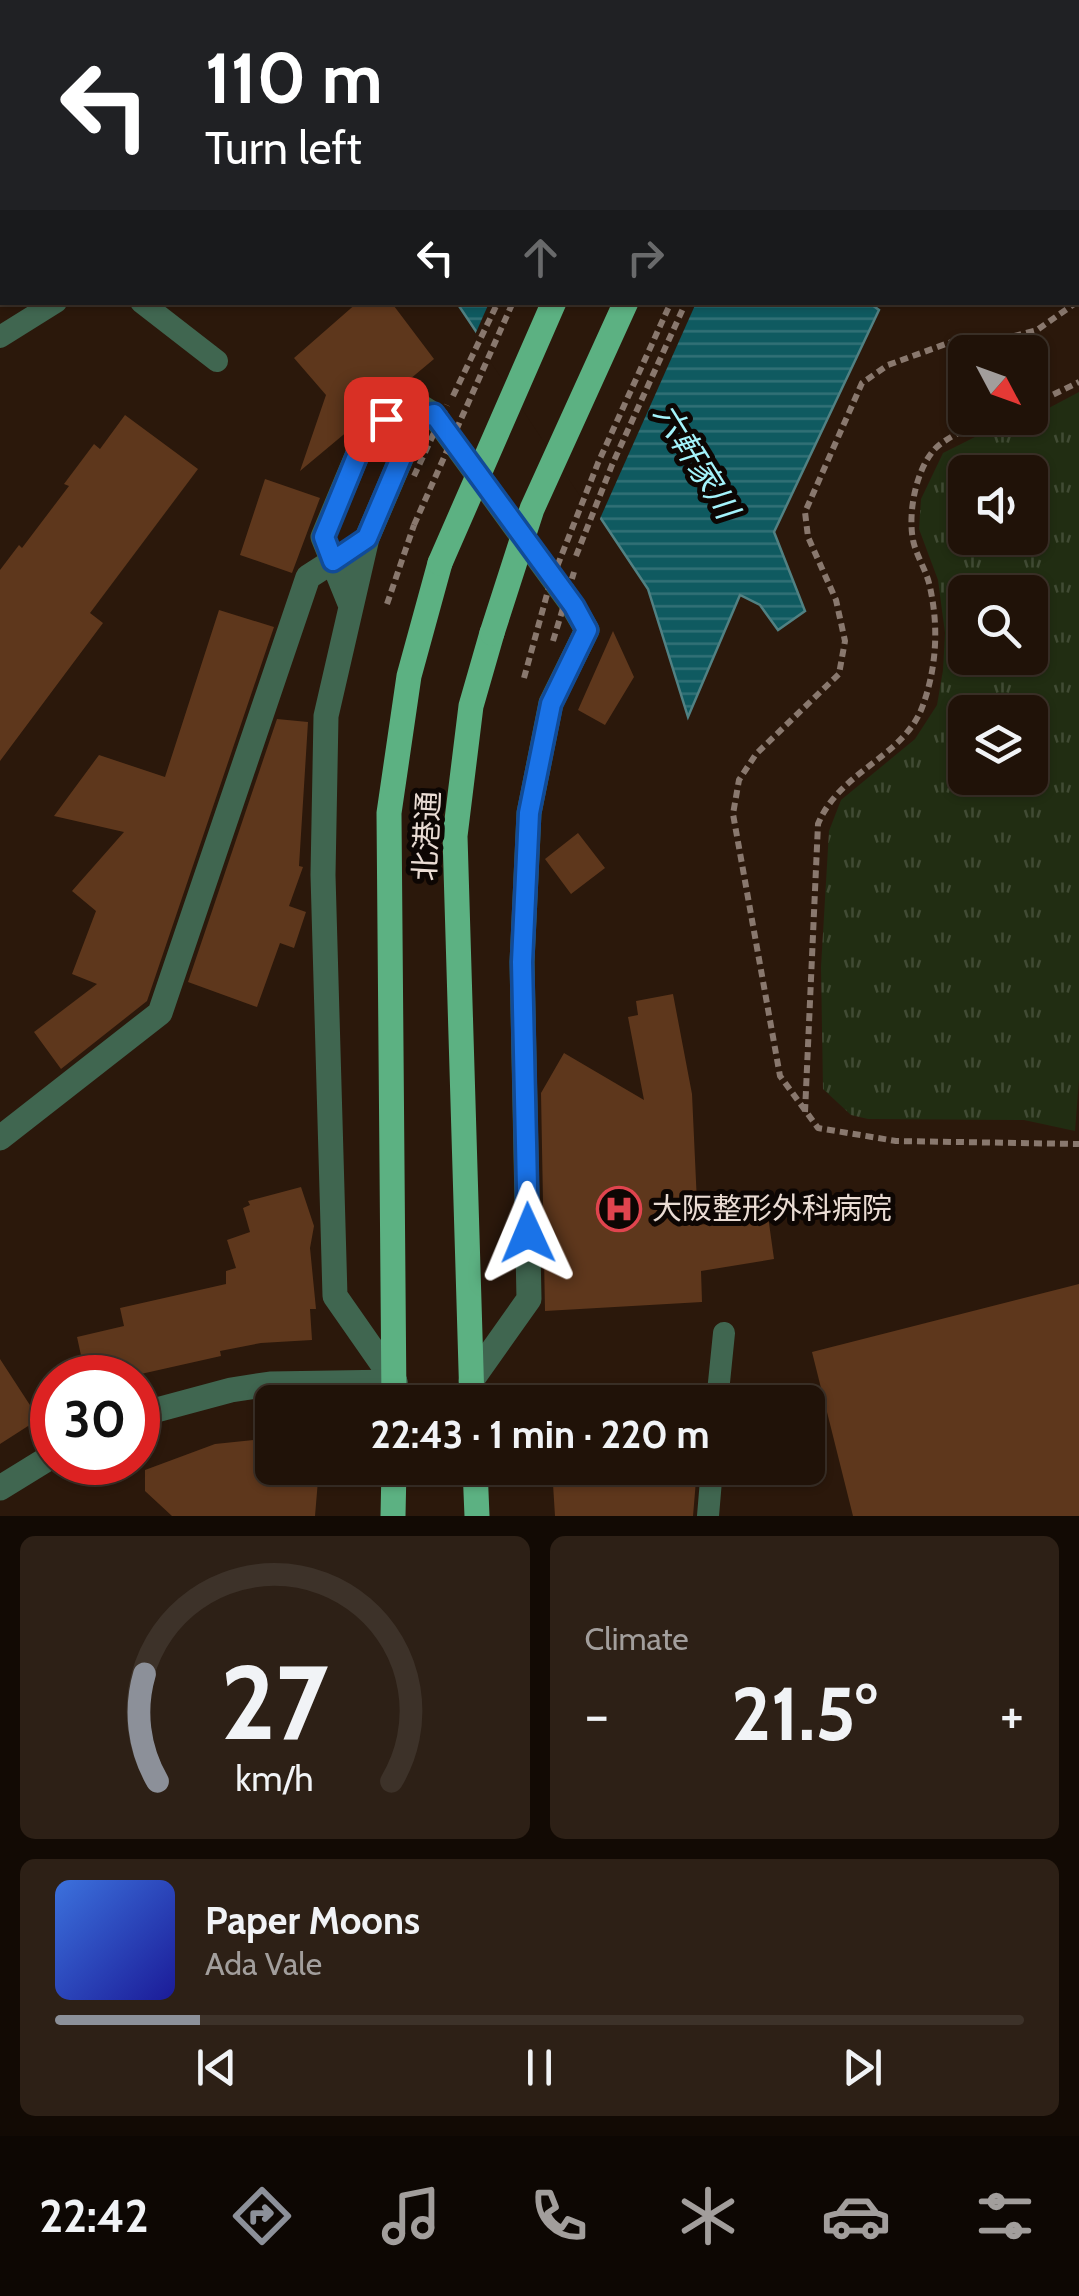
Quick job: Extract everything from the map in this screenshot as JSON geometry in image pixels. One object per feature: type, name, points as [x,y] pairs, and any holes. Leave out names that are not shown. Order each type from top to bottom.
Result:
[{"type":"main road","name":"北港通","points":[[395,1385],[389,813],[409,676],[440,563],[553,305]]},
{"type":"main road","name":"北港通","points":[[471,1385],[455,836],[470,706],[532,509],[625,305]]},
{"type":"main road","points":[[393,1516],[394,1485]]},
{"type":"main road","points":[[476,1485],[477,1516]]},
{"type":"street","points":[[351,606],[324,537],[364,439],[408,399],[434,414],[574,606],[587,630],[551,704],[529,813],[522,962],[529,1299],[475,1385]]},
{"type":"street","points":[[391,1385],[336,1296],[324,874],[326,716],[367,538],[418,418],[434,414]]},
{"type":"street","points":[[0,1138],[160,1014],[308,577],[367,538]]},
{"type":"street","points":[[160,1409],[255,1386]]},
{"type":"street","points":[[0,1488],[30,1470]]},
{"type":"lane","points":[[0,338],[51,305]]},
{"type":"lane","points":[[145,305],[218,360]]},
{"type":"lane","points":[[719,1385],[724,1333]]},
{"type":"lane","points":[[708,1516],[711,1485]]},
{"type":"path","points":[[414,476],[497,305]]},
{"type":"path","points":[[414,526],[511,305]]},
{"type":"path","points":[[524,678],[550,588],[598,464],[670,305]]},
{"type":"path","points":[[553,641],[576,552],[685,305]]},
{"type":"path","points":[[1074,305],[1038,330],[1007,338],[954,341],[888,366],[862,383],[804,512],[808,538],[836,600],[845,640],[839,674],[756,754],[740,780],[733,814],[780,1076],[818,1128],[896,1141],[1079,1144]]},
{"type":"path","points":[[1048,397],[1079,382]]},
{"type":"path","points":[[805,1113],[818,824],[824,807],[847,782],[902,738],[916,722],[924,704],[936,641],[929,582],[916,549],[911,514],[921,476],[933,451],[963,435]]},
{"type":"green space","points":[[1079,392],[1079,1080],[1075,1131],[1024,1120],[868,1119],[851,1115],[823,1089],[821,967],[829,831],[841,800],[915,739],[937,705],[945,633],[938,580],[919,529],[921,499],[943,453],[979,435],[1048,435],[1048,408]]},
{"type":"water","name":"六軒家川","points":[[458,305],[872,305],[879,310],[774,532],[805,611],[778,630],[760,605],[740,595],[688,717],[648,589]]},
{"type":"pier","points":[[488,305],[695,305],[598,523],[474,337]]},
{"type":"building","points":[[355,305],[393,305],[434,359],[300,471],[326,395],[294,358]]},
{"type":"building","points":[[125,415],[198,469],[90,613],[103,623],[0,761],[0,570],[19,545],[22,548],[69,486],[64,484],[94,444],[100,449]]},
{"type":"building","points":[[265,479],[320,498],[292,573],[240,555]]},
{"type":"building","points":[[219,610],[274,627],[147,1001],[61,1069],[34,1032],[97,984],[72,974],[96,911],[72,891],[124,832],[54,816],[99,755],[165,777]]},
{"type":"building","points":[[613,631],[634,677],[605,725],[578,710]]},
{"type":"building","points":[[277,719],[308,722],[299,866],[303,867],[289,906],[306,912],[294,948],[280,943],[257,1007],[188,982]]},
{"type":"building","points":[[578,833],[605,868],[571,894],[545,859]]},
{"type":"building","name":"大阪整形外科病院","points":[[673,994],[692,1094],[698,1225],[768,1216],[774,1259],[701,1271],[702,1302],[545,1311],[541,1093],[564,1053],[644,1100],[628,1017],[638,1015],[636,1001]]},
{"type":"building","points":[[301,1187],[314,1226],[310,1248],[316,1309],[310,1309],[312,1340],[261,1343],[220,1351],[221,1356],[160,1370],[160,1355],[81,1355],[77,1337],[124,1326],[120,1308],[226,1284],[226,1271],[236,1268],[227,1240],[250,1232],[243,1208],[250,1205],[248,1201]]},
{"type":"building","points":[[1079,1284],[1079,1516],[853,1516],[825,1404],[825,1385],[820,1385],[812,1352]]},
{"type":"building","points":[[0,1359],[30,1405],[30,1425],[0,1444]]},
{"type":"building","points":[[255,1440],[255,1485],[318,1485],[315,1516],[172,1516],[145,1491],[145,1485],[160,1485],[160,1464],[215,1444]]},
{"type":"building","points":[[553,1485],[696,1485],[693,1516],[555,1516]]},
{"type":"place","name":"大阪整形外科病院","points":[[619,1209]]},
{"type":"route","points":[[386,419],[364,439],[324,537],[333,561],[367,538],[418,418],[434,414],[574,606],[587,630],[551,704],[529,813],[522,962],[528,1233]]}]
